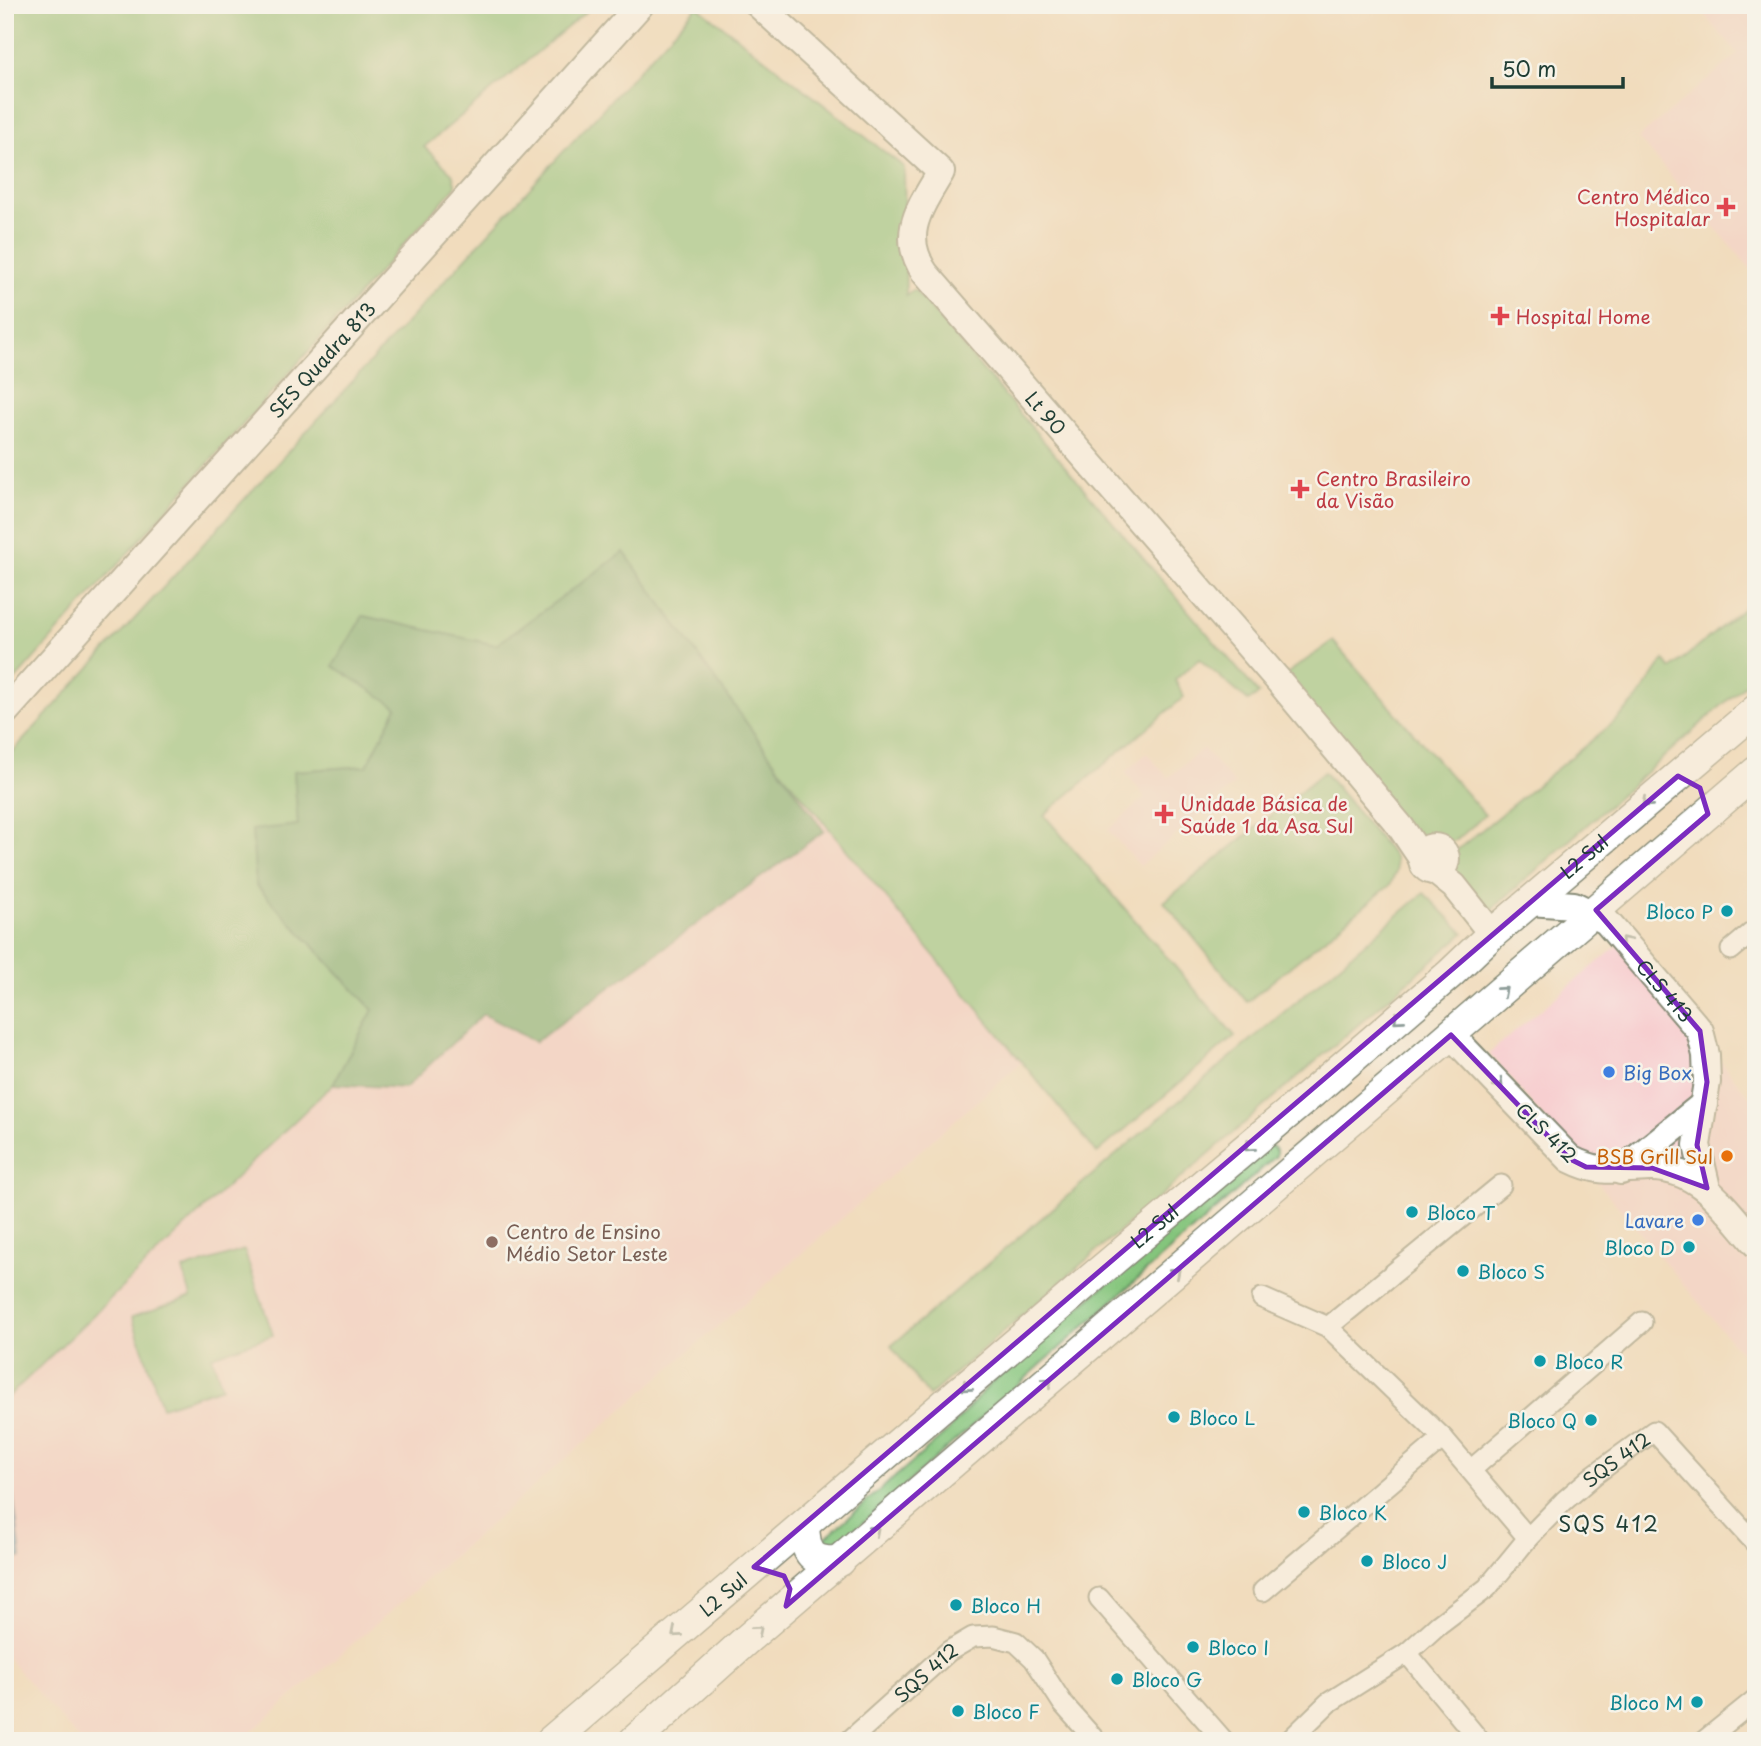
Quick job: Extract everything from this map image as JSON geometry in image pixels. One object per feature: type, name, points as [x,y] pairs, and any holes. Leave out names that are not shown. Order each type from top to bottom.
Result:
[{"type":"main road","name":"L2 Sul","points":[[551,1741],[1092,1278],[1320,1087],[1529,902],[1756,710]]},
{"type":"main road","points":[[1717,744],[1719,758],[1725,767],[1752,775]]},
{"type":"main road","points":[[634,1741],[786,1606],[1752,775]]},
{"type":"main road","points":[[1678,776],[1691,781],[1699,788],[1705,798],[1707,814]]},
{"type":"main road","points":[[1320,1087],[1320,1104],[1326,1115],[1349,1123]]},
{"type":"main road","points":[[1276,1124],[1300,1133],[1309,1156]]},
{"type":"main road","points":[[804,1527],[806,1546],[812,1556],[823,1562],[840,1561]]},
{"type":"main road","points":[[754,1567],[774,1570],[784,1576],[790,1589],[786,1606]]},
{"type":"street","name":"SES Quadra 813","points":[[5,712],[640,5]]},
{"type":"street","name":"Lt 90","points":[[759,5],[941,172],[912,231],[913,251],[925,274],[1278,680],[1492,934]]},
{"type":"street","name":"CLS 413","points":[[1529,902],[1565,904],[1593,913],[1606,921],[1700,1031],[1707,1068],[1697,1145],[1707,1188]]},
{"type":"street","points":[[1731,950],[1756,929]]},
{"type":"street","name":"CLS 412","points":[[1451,1035],[1570,1159],[1586,1167],[1621,1171],[1651,1167],[1677,1172],[1707,1188]]},
{"type":"street","points":[[1621,1171],[1704,1104]]},
{"type":"street","points":[[1328,1327],[1502,1185]]},
{"type":"street","points":[[1707,1188],[1756,1244]]},
{"type":"street","points":[[1262,1298],[1328,1327],[1443,1438],[1528,1538]]},
{"type":"street","points":[[1472,1469],[1642,1322]]},
{"type":"street","name":"SQS 412","points":[[1289,1741],[1328,1703],[1407,1653],[1438,1625],[1487,1588],[1528,1538],[1564,1501],[1594,1475],[1654,1431],[1756,1545]]},
{"type":"street","points":[[1263,1591],[1443,1438]]},
{"type":"street","points":[[1099,1598],[1223,1741]]},
{"type":"street","name":"SQS 412","points":[[849,1741],[949,1651],[973,1637],[993,1636],[1016,1642],[1034,1659],[1063,1704],[1096,1741]]},
{"type":"street","points":[[1407,1653],[1480,1741]]},
{"type":"street","points":[[1704,1741],[1756,1699]]},
{"type":"highlighted area","points":[[1678,776],[1700,788],[1708,814],[1596,910],[1700,1031],[1707,1082],[1697,1145],[1707,1188],[1652,1168],[1586,1167],[1570,1159],[1451,1035],[786,1606],[790,1589],[784,1576],[754,1567]]},
{"type":"shaded area","name":"Centro Médico Hospitalar","points":[[1696,5],[1756,5],[1756,275],[1638,138],[1738,54]]},
{"type":"shaded area","name":"Unidade Básica de Saúde 1 da Asa Sul","points":[[1203,748],[1235,784],[1140,866],[1108,830],[1145,797],[1125,772],[1147,753],[1168,778]]},
{"type":"shaded area","name":"Centro de Ensino Médio Setor Leste","points":[[802,757],[1044,1043],[241,1741],[80,1741],[5,1655],[5,1400],[494,929],[554,984]]},
{"type":"shaded area","points":[[1621,943],[1756,1104],[1756,1371],[1489,1053]]},
{"type":"green space","points":[[5,5],[594,5],[424,147],[452,173],[456,186],[5,691]]},
{"type":"green space","points":[[697,6],[904,167],[906,295],[914,289],[1259,694],[1248,701],[1199,659],[1175,680],[1184,697],[1044,815],[1235,1036],[1097,1153],[779,768],[624,552],[496,645],[363,616],[397,707],[367,766],[294,771],[298,825],[252,831],[256,885],[373,1010],[333,1084],[5,1400],[5,760]]},
{"type":"green space","points":[[624,552],[824,831],[535,1042],[483,1014],[405,1088],[333,1084],[373,1010],[256,885],[252,830],[298,825],[294,771],[367,766],[397,707],[333,666],[363,616],[496,645]]},
{"type":"green space","points":[[1756,598],[1756,675],[1483,917],[1447,866],[1457,850],[1618,719],[1637,699],[1664,660],[1671,669]]},
{"type":"green space","points":[[1333,641],[1485,815],[1459,838],[1437,848],[1400,826],[1278,680]]},
{"type":"green space","points":[[1324,772],[1395,858],[1396,872],[1390,885],[1247,1002],[1164,902]]},
{"type":"green space","points":[[1424,893],[1464,933],[929,1396],[891,1346]]},
{"type":"green space","points":[[1272,1146],[1276,1150],[1276,1156],[822,1559],[812,1549],[948,1431],[989,1385],[1265,1147]]},
{"type":"green space","points":[[244,1250],[273,1335],[212,1356],[222,1387],[162,1407],[132,1317],[191,1297],[183,1270]]},
{"type":"water","points":[[13,1494],[21,1558],[5,1560],[5,1495]]},
{"type":"place","name":"Centro Médico Hospitalar","points":[[1726,207]]},
{"type":"place","name":"Hospital Home","points":[[1500,316]]},
{"type":"place","name":"Centro Brasileiro da Visão","points":[[1300,489]]},
{"type":"place","name":"Unidade Básica de Saúde 1 da Asa Sul","points":[[1164,814]]},
{"type":"place","name":"Bloco P","points":[[1727,911]]},
{"type":"place","name":"Big Box","points":[[1609,1072]]},
{"type":"place","name":"BSB Grill Sul","points":[[1727,1156]]},
{"type":"place","name":"Bloco T","points":[[1412,1212]]},
{"type":"place","name":"Lavare","points":[[1698,1220]]},
{"type":"place","name":"Centro de Ensino Médio Setor Leste","points":[[492,1242]]},
{"type":"place","name":"Bloco D","points":[[1689,1247]]},
{"type":"place","name":"Bloco S","points":[[1463,1271]]},
{"type":"place","name":"Bloco R","points":[[1540,1361]]},
{"type":"place","name":"Bloco L","points":[[1174,1417]]},
{"type":"place","name":"Bloco Q","points":[[1591,1420]]},
{"type":"place","name":"Bloco K","points":[[1304,1512]]},
{"type":"place","name":"Bloco J","points":[[1367,1561]]},
{"type":"place","name":"Bloco H","points":[[956,1605]]},
{"type":"place","name":"Bloco I","points":[[1193,1647]]},
{"type":"place","name":"Bloco G","points":[[1117,1679]]},
{"type":"place","name":"Bloco M","points":[[1697,1702]]},
{"type":"place","name":"Bloco F","points":[[958,1711]]},
{"type":"district","name":"SQS 412","points":[[1609,1523]]}]
